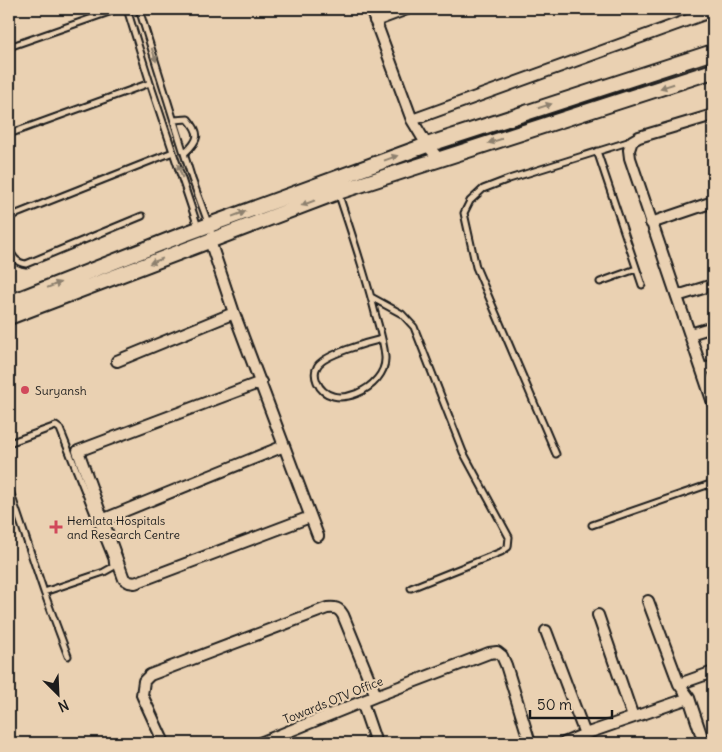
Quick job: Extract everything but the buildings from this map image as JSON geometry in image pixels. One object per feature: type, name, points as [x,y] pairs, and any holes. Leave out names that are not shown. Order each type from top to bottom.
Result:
[{"type":"street","points":[[371,9],[412,120],[427,145],[439,159]]},
{"type":"street","points":[[375,20],[407,9]]},
{"type":"street","points":[[412,120],[713,12]]},
{"type":"street","points":[[9,303],[204,227],[427,145],[713,52]]},
{"type":"street","points":[[9,317],[338,192],[713,71]]},
{"type":"street","points":[[713,115],[660,130],[632,141],[629,150],[651,223],[690,334],[708,368],[713,403]]},
{"type":"street","points":[[651,223],[713,202]]},
{"type":"street","points":[[209,241],[234,313],[318,536]]},
{"type":"street","points":[[677,296],[713,285]]},
{"type":"street","points":[[118,361],[234,313]]},
{"type":"street","points":[[690,334],[713,326]]},
{"type":"street","points":[[261,382],[78,450],[102,520],[124,579],[135,583],[310,517]]},
{"type":"street","points":[[102,520],[284,446]]},
{"type":"street","points":[[648,601],[678,684],[689,698],[704,743]]},
{"type":"street","points":[[164,743],[142,695],[144,681],[150,675],[327,608],[334,607],[340,610],[343,615],[376,696]]},
{"type":"street","points":[[598,615],[633,717]]},
{"type":"street","points":[[546,631],[585,734]]},
{"type":"street","name":"Towards OTV Office","points":[[260,743],[376,696],[489,653],[497,652],[502,656],[506,665],[530,743]]},
{"type":"street","points":[[678,684],[713,672]]},
{"type":"street","points":[[564,743],[689,698]]},
{"type":"street","points":[[362,702],[376,743]]},
{"type":"lane","points":[[9,47],[118,9]]},
{"type":"lane","points":[[127,9],[173,152],[209,241]]},
{"type":"lane","points":[[139,9],[185,153],[209,241]]},
{"type":"lane","points":[[9,134],[150,83]]},
{"type":"lane","points":[[174,120],[188,119],[197,133],[195,144],[185,153]]},
{"type":"lane","points":[[556,454],[476,267],[464,213],[470,201],[483,189],[509,179],[632,141]]},
{"type":"lane","points":[[597,151],[642,285]]},
{"type":"lane","points":[[9,217],[173,152]]},
{"type":"lane","points":[[338,192],[371,297],[382,339],[385,358],[384,367],[379,379],[369,388],[353,395],[330,394],[319,386],[315,372],[317,366],[325,359],[357,346],[382,339]]},
{"type":"lane","points":[[9,248],[16,261],[20,264],[26,264],[142,216]]},
{"type":"lane","points":[[600,282],[636,269]]},
{"type":"lane","points":[[371,297],[402,314],[414,327],[463,452],[509,537],[508,547],[501,552],[411,588]]},
{"type":"lane","points":[[9,443],[56,426],[60,429],[112,559],[113,567],[104,572],[44,592]]},
{"type":"lane","points":[[592,525],[713,483]]},
{"type":"lane","points":[[9,488],[68,656]]},
{"type":"place","name":"Suryansh","points":[[25,390]]},
{"type":"place","name":"Hemlata Hospitals and Research Centre","points":[[56,527]]}]
